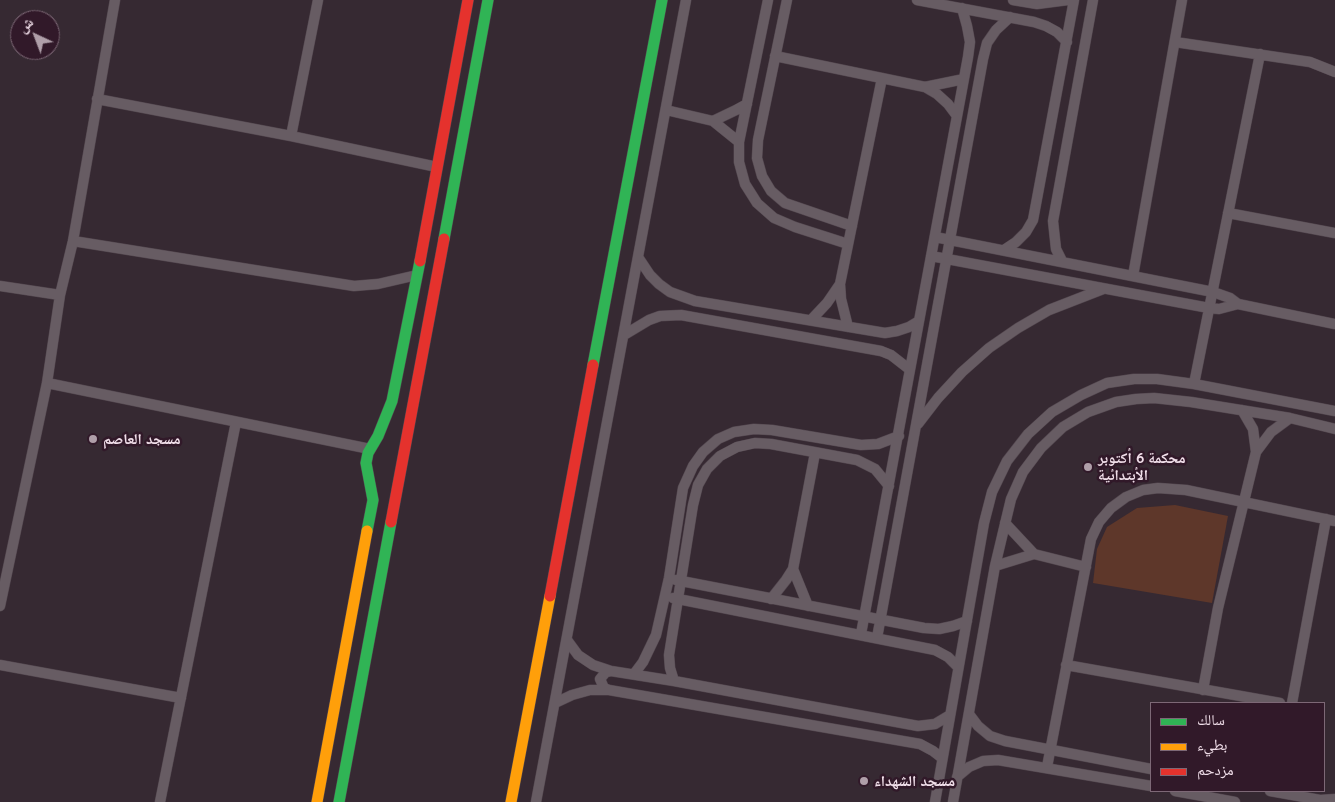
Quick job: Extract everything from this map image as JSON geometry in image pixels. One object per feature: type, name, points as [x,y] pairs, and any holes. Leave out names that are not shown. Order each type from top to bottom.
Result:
[{"type":"street","points":[[0,606],[48,383],[60,295],[72,240],[115,0]]},
{"type":"street","points":[[291,136],[318,0]]},
{"type":"street","points":[[317,802],[373,500],[366,463],[370,449],[378,436],[392,401],[468,0]]},
{"type":"street","points":[[339,802],[488,0]]},
{"type":"street","points":[[511,802],[662,0]]},
{"type":"street","points":[[536,802],[686,0]]},
{"type":"street","points":[[768,0],[739,142],[739,162],[744,184],[757,203],[774,218],[795,227],[848,244]]},
{"type":"street","points":[[787,0],[758,140],[757,158],[762,176],[771,192],[785,203],[852,226]]},
{"type":"street","points":[[917,0],[1034,22],[1058,32],[1067,42]]},
{"type":"street","points":[[1013,0],[1037,4],[1068,0]]},
{"type":"street","points":[[1004,250],[1021,237],[1033,220],[1074,0]]},
{"type":"street","points":[[1062,261],[1056,249],[1053,221],[1093,0]]},
{"type":"street","points":[[1133,276],[1182,0]]},
{"type":"street","points":[[1034,22],[1037,4]]},
{"type":"street","points":[[861,634],[970,42],[962,8]]},
{"type":"street","points":[[877,638],[985,51],[987,43],[996,30],[1010,17]]},
{"type":"street","points":[[1175,42],[1310,62],[1335,72]]},
{"type":"street","points":[[1194,384],[1260,54]]},
{"type":"street","points":[[776,56],[925,87],[938,94],[957,116]]},
{"type":"street","points":[[848,327],[840,284],[882,78]]},
{"type":"street","points":[[925,87],[964,79]]},
{"type":"street","points":[[97,99],[437,166]]},
{"type":"street","points":[[713,121],[747,104]]},
{"type":"street","points":[[666,110],[713,121],[739,142]]},
{"type":"street","points":[[1052,121],[1071,125]]},
{"type":"street","points":[[1228,213],[1335,233]]},
{"type":"street","points":[[935,236],[1213,292],[1230,298],[1238,304],[1335,324]]},
{"type":"street","points":[[72,240],[354,286],[378,284],[417,275]]},
{"type":"street","points":[[931,256],[1209,308],[1219,309],[1238,304]]},
{"type":"street","points":[[638,258],[659,284],[670,292],[682,297],[885,333],[908,328],[919,321]]},
{"type":"street","points":[[811,320],[827,303],[840,284]]},
{"type":"street","points":[[0,286],[60,295]]},
{"type":"street","points":[[916,426],[956,378],[989,348],[1018,328],[1050,310],[1105,289]]},
{"type":"street","points":[[624,335],[649,320],[670,314],[870,349],[891,355],[909,369]]},
{"type":"street","points":[[870,349],[873,331]]},
{"type":"street","points":[[935,802],[984,524],[992,492],[1007,461],[1028,434],[1052,412],[1081,395],[1107,383],[1134,379],[1157,379],[1194,384],[1335,411]]},
{"type":"street","points":[[48,383],[370,449]]},
{"type":"street","points":[[953,802],[995,566],[1005,523],[1011,499],[1023,472],[1041,448],[1063,427],[1088,412],[1116,402],[1154,398],[1290,418],[1335,429]]},
{"type":"street","points":[[1203,690],[1218,608],[1256,452],[1252,429],[1242,410]]},
{"type":"street","points":[[1256,452],[1271,432],[1290,418]]},
{"type":"street","points":[[160,802],[236,422]]},
{"type":"street","points":[[634,674],[643,662],[656,635],[665,596],[683,488],[686,477],[703,452],[718,439],[734,432],[754,428],[861,444],[878,444],[898,436]]},
{"type":"street","points":[[674,680],[670,668],[669,655],[693,505],[698,486],[707,469],[720,456],[737,447],[771,444],[858,460],[875,469],[888,486]]},
{"type":"street","points":[[858,460],[865,458],[866,454],[865,447],[861,444]]},
{"type":"street","points":[[770,599],[783,585],[792,569],[815,453]]},
{"type":"street","points":[[1047,767],[1091,539],[1099,522],[1111,508],[1126,497],[1143,490],[1158,488],[1186,490],[1330,520],[1292,702]]},
{"type":"street","points":[[1005,523],[1034,554]]},
{"type":"street","points":[[995,566],[1034,554],[1086,567]]},
{"type":"street","points":[[792,569],[808,606]]},
{"type":"street","points":[[668,578],[924,628],[938,629],[953,626],[967,620]]},
{"type":"street","points":[[665,596],[935,650],[948,657],[958,668]]},
{"type":"street","points":[[567,640],[578,655],[593,665],[611,671],[674,680],[904,724],[926,726],[935,724],[950,715]]},
{"type":"street","points":[[0,665],[181,698]]},
{"type":"street","points":[[1066,666],[1274,702]]},
{"type":"street","points":[[609,690],[604,688],[600,680],[606,672],[611,671]]},
{"type":"street","points":[[555,703],[572,695],[590,690],[609,690],[920,744],[942,758]]},
{"type":"street","points":[[969,714],[978,726],[990,736],[1005,741],[1150,769]]},
{"type":"street","points":[[902,741],[910,737],[911,734],[904,724]]},
{"type":"street","points":[[958,776],[969,767],[983,761],[998,760],[1150,786]]},
{"type":"street","points":[[1181,792],[1236,802]]},
{"type":"street","points":[[1280,792],[1320,800],[1335,799]]},
{"type":"shaded area","points":[[1175,505],[1228,516],[1212,603],[1093,583],[1097,549],[1107,527],[1137,508]]},
{"type":"traffic: fast","points":[[444,239],[488,0]]},
{"type":"traffic: fast","points":[[593,365],[662,0]]},
{"type":"traffic: fast","points":[[367,531],[373,500],[366,463],[368,453],[378,436],[392,401],[420,261]]},
{"type":"traffic: fast","points":[[339,802],[391,522]]},
{"type":"traffic: slow","points":[[317,802],[367,531]]},
{"type":"traffic: slow","points":[[511,802],[550,596]]},
{"type":"traffic: jam","points":[[420,261],[468,0]]},
{"type":"traffic: jam","points":[[391,522],[444,239]]},
{"type":"traffic: jam","points":[[550,596],[593,365]]},
{"type":"place","name":"مسجد العاصم","points":[[93,439]]},
{"type":"place","name":"محكمة 6 أكتوبر الأبتدائية","points":[[1088,467]]},
{"type":"place","name":"مسجد الشهداء","points":[[864,781]]}]
